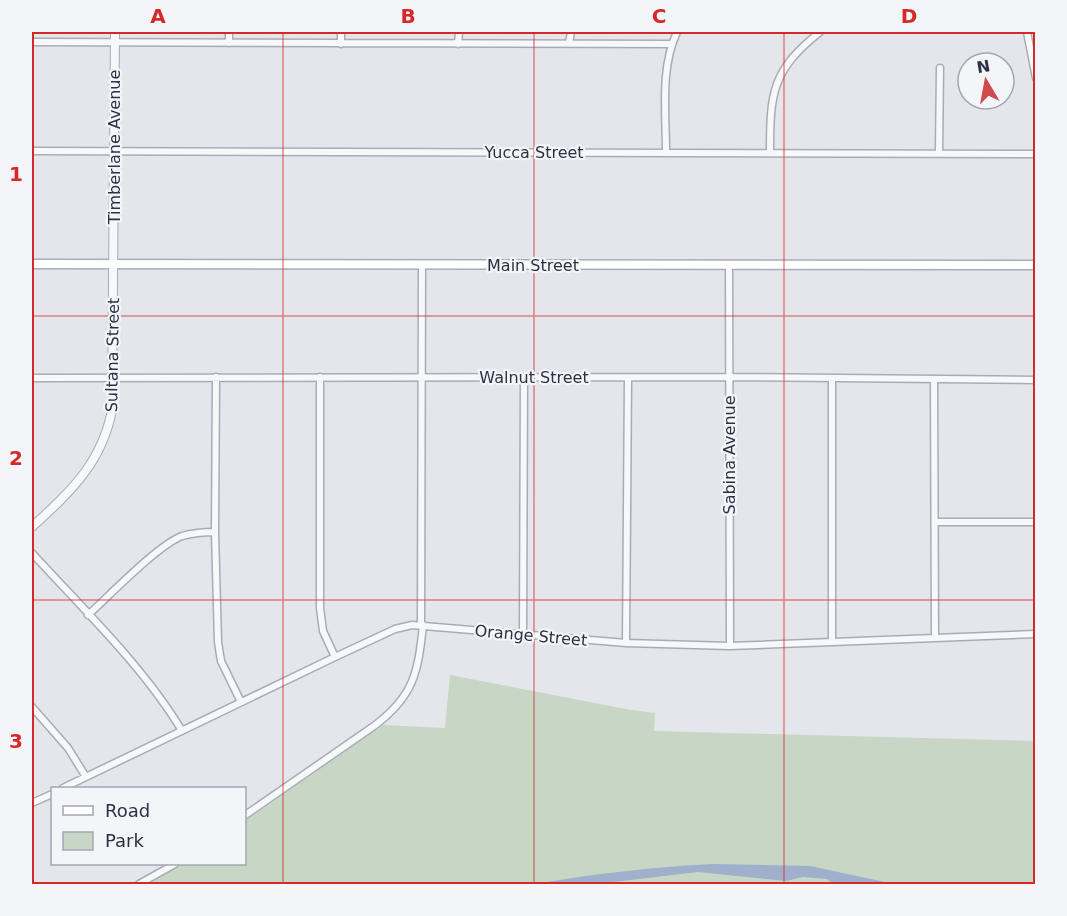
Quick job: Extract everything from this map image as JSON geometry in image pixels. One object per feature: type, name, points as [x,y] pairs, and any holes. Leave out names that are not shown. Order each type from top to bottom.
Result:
[{"type":"main road","name":"Main Street","points":[[32,264],[1035,265]]},
{"type":"street","name":"Timberlane Avenue","points":[[114,263],[115,32]]},
{"type":"street","points":[[229,32],[229,43]]},
{"type":"street","points":[[341,32],[341,44]]},
{"type":"street","points":[[458,44],[459,32]]},
{"type":"street","points":[[569,43],[570,32]]},
{"type":"street","points":[[666,153],[666,71],[671,44],[677,32]]},
{"type":"street","points":[[770,153],[771,103],[777,84],[798,49],[820,32]]},
{"type":"street","points":[[1027,32],[1035,78]]},
{"type":"street","points":[[32,42],[671,44]]},
{"type":"street","points":[[939,152],[940,68]]},
{"type":"street","name":"Yucca Street","points":[[32,151],[1035,154]]},
{"type":"street","name":"Sultana Street","points":[[32,527],[75,486],[93,463],[100,449],[112,410],[114,263]]},
{"type":"street","points":[[246,815],[374,726],[406,695],[415,676],[419,661],[422,625],[422,265]]},
{"type":"street","name":"Sabina Avenue","points":[[729,265],[730,646]]},
{"type":"street","points":[[216,377],[215,532],[219,652],[241,702]]},
{"type":"street","points":[[320,377],[320,608],[323,631],[335,657]]},
{"type":"street","points":[[523,635],[525,377]]},
{"type":"street","name":"Walnut Street","points":[[32,378],[729,377],[1035,380]]},
{"type":"street","points":[[626,643],[628,378]]},
{"type":"street","points":[[832,378],[832,642]]},
{"type":"street","points":[[934,379],[936,638]]},
{"type":"street","points":[[935,522],[1035,522]]},
{"type":"street","points":[[88,615],[154,556],[180,537],[194,533],[215,532]]},
{"type":"street","points":[[32,553],[140,673],[168,707],[182,731]]},
{"type":"street","name":"Orange Street","points":[[67,787],[394,629],[422,625],[626,643],[730,646],[1035,634]]},
{"type":"street","points":[[32,707],[68,748],[86,777]]},
{"type":"street","points":[[32,803],[51,794]]},
{"type":"street","points":[[139,885],[173,865]]},
{"type":"green space","points":[[450,675],[655,713],[654,731],[1035,741],[1035,884],[149,884],[181,865],[246,865],[246,820],[383,725],[445,728]]},
{"type":"water","points":[[713,864],[810,866],[894,884],[833,884],[827,879],[803,877],[786,881],[698,872],[596,884],[534,884],[623,871]]}]
